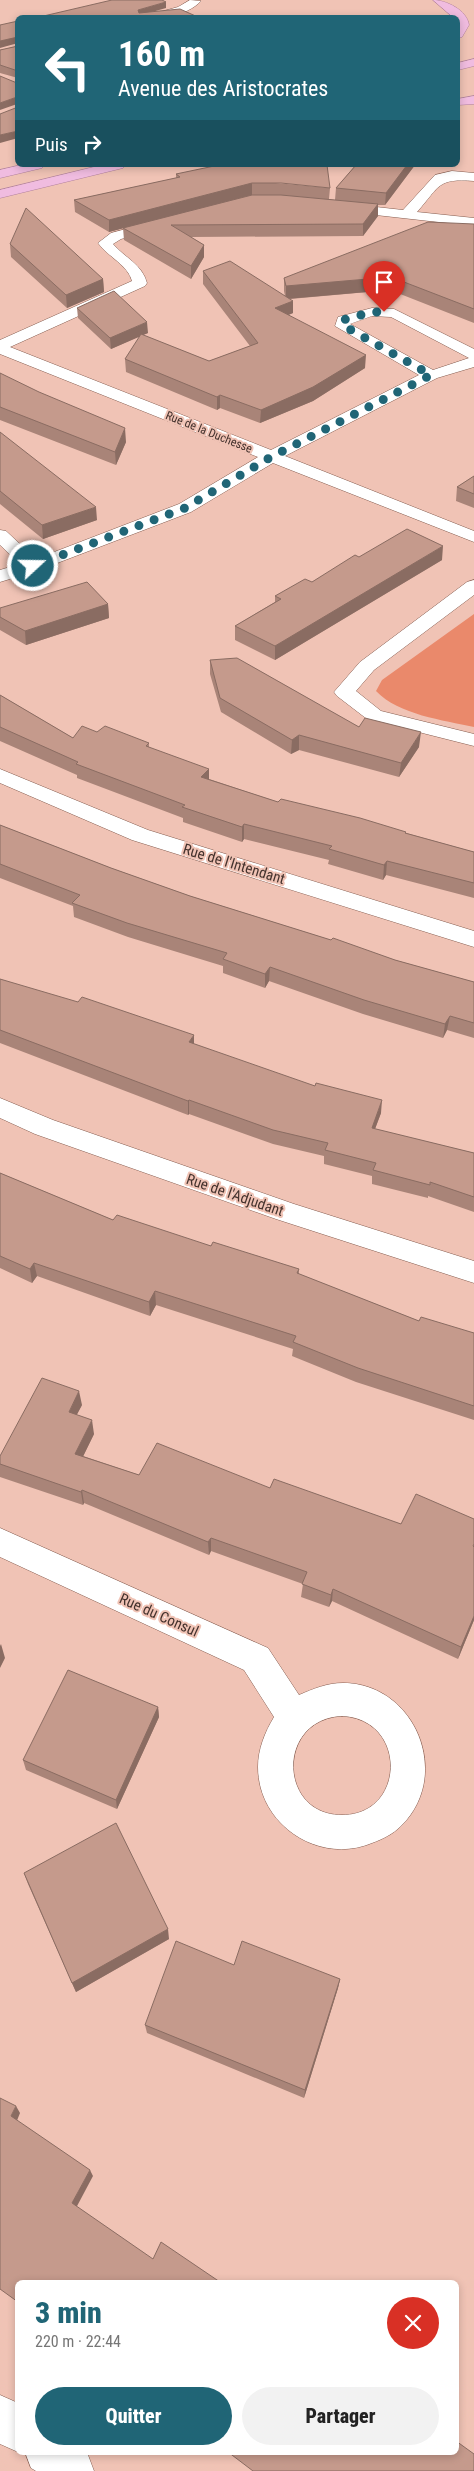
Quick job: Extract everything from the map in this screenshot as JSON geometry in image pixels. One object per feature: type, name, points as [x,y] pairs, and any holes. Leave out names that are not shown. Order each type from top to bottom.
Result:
[{"type":"highway","points":[[438,0],[458,15]]},
{"type":"highway","points":[[460,17],[463,19],[464,25],[460,32]]},
{"type":"highway","points":[[460,66],[474,62]]},
{"type":"highway","points":[[460,102],[474,100]]},
{"type":"highway","points":[[0,174],[28,167]]},
{"type":"highway","points":[[0,194],[110,167]]},
{"type":"street","points":[[176,0],[201,1]]},
{"type":"street","points":[[157,15],[182,9],[201,1]]},
{"type":"street","points":[[408,213],[440,178],[452,175],[474,177]]},
{"type":"street","points":[[329,206],[471,218]]},
{"type":"street","points":[[0,347],[140,283],[139,274],[122,258],[109,251],[105,243],[116,236],[172,221]]},
{"type":"street","points":[[431,375],[344,326],[343,320],[372,312],[394,312],[474,355]]},
{"type":"street","name":"Rue de la Duchesse","points":[[0,347],[474,537]]},
{"type":"street","points":[[0,576],[33,566],[185,508],[271,457],[431,375],[474,362]]},
{"type":"street","points":[[0,535],[33,566]]},
{"type":"street","points":[[474,586],[367,666],[344,692],[374,715],[474,740]]},
{"type":"street","name":"Rue de l'Intendant","points":[[0,775],[140,835],[474,939]]},
{"type":"street","name":"Rue de l'Adjudant","points":[[0,1107],[44,1127],[286,1212],[474,1272]]},
{"type":"street","name":"Rue du Consul","points":[[0,1542],[256,1659],[294,1716]]},
{"type":"street","points":[[0,2417],[15,2428]]},
{"type":"street","points":[[51,2455],[72,2471]]},
{"type":"shaded area","points":[[474,614],[474,727],[435,719],[409,711],[397,706],[376,691],[382,680]]},
{"type":"building","points":[[112,0],[162,0],[166,2],[138,10],[139,13],[180,9],[193,15],[48,15]]},
{"type":"building","points":[[15,22],[15,38],[0,41],[0,25]]},
{"type":"building","points":[[15,47],[15,70],[0,65],[0,50]]},
{"type":"building","points":[[0,76],[15,82],[15,98],[0,103]]},
{"type":"building","points":[[15,108],[15,132],[0,135],[0,114]]},
{"type":"building","points":[[209,167],[327,167],[330,188],[281,183],[252,183],[109,220],[74,200],[180,177],[176,174]]},
{"type":"building","points":[[354,167],[406,167],[386,193],[336,188]]},
{"type":"building","points":[[252,195],[281,195],[378,204],[363,224],[171,225],[204,245],[191,266],[123,228]]},
{"type":"building","points":[[26,208],[103,279],[66,295],[10,244]]},
{"type":"building","points":[[428,222],[474,224],[474,309],[391,277],[286,286],[284,278]]},
{"type":"building","points":[[230,261],[293,301],[275,308],[366,355],[313,387],[261,410],[220,395],[217,397],[125,359],[141,334],[209,361],[258,343],[203,271]]},
{"type":"building","points":[[114,291],[147,322],[110,338],[77,308]]},
{"type":"building","points":[[0,373],[39,392],[125,428],[115,452],[0,407]]},
{"type":"building","points":[[0,432],[96,507],[42,525],[0,491]]},
{"type":"building","points":[[474,476],[474,494],[457,487]]},
{"type":"building","points":[[407,529],[443,546],[275,646],[235,626],[281,599],[275,596],[305,579],[312,582],[355,555],[359,557]]},
{"type":"building","points":[[87,582],[108,604],[25,631],[0,617],[0,608]]},
{"type":"building","points":[[237,658],[359,727],[365,718],[421,732],[401,763],[299,735],[292,740],[220,698],[210,660]]},
{"type":"building","points":[[0,695],[73,738],[82,726],[97,732],[105,726],[149,743],[146,746],[209,769],[201,777],[278,802],[281,799],[360,818],[405,833],[474,852],[474,883],[387,861],[384,865],[329,849],[332,846],[244,824],[242,827],[182,807],[185,805],[76,764],[78,762],[0,727]]},
{"type":"building","points":[[0,825],[190,896],[331,940],[333,938],[395,960],[474,982],[474,1023],[450,1016],[445,1024],[364,1000],[270,967],[265,974],[223,959],[227,953],[127,923],[72,903],[80,895],[0,864]]},
{"type":"building","points":[[0,979],[78,1002],[82,997],[194,1035],[189,1042],[315,1086],[316,1083],[382,1100],[372,1128],[474,1153],[474,1197],[430,1182],[430,1185],[373,1170],[376,1163],[325,1150],[328,1143],[273,1130],[188,1101],[0,1030]]},
{"type":"building","points":[[0,1173],[113,1220],[117,1215],[211,1246],[213,1242],[299,1269],[297,1273],[419,1321],[421,1317],[474,1333],[474,1406],[358,1368],[293,1342],[296,1336],[155,1291],[149,1302],[34,1263],[30,1269],[0,1256]]},
{"type":"building","points":[[42,1378],[79,1391],[69,1412],[92,1420],[75,1454],[139,1475],[157,1443],[270,1488],[274,1479],[401,1524],[416,1494],[474,1519],[474,1616],[461,1647],[333,1589],[331,1595],[302,1584],[307,1572],[211,1538],[208,1542],[82,1490],[81,1492],[0,1464],[0,1456]]},
{"type":"building","points":[[68,1670],[158,1707],[116,1800],[23,1760]]},
{"type":"building","points":[[116,1823],[168,1929],[72,1983],[24,1873]]},
{"type":"building","points":[[176,1941],[234,1965],[242,1941],[340,1979],[305,2090],[145,2025]]},
{"type":"building","points":[[0,2098],[16,2106],[11,2116],[90,2170],[72,2203],[153,2259],[161,2242],[217,2280],[15,2280],[15,2300],[0,2289]]},
{"type":"building","points":[[459,2443],[474,2454],[474,2471],[253,2471],[232,2455],[459,2455]]},
{"type":"route","points":[[33,566],[185,508],[271,457],[431,375],[344,326],[343,320],[372,312],[384,312]]}]
